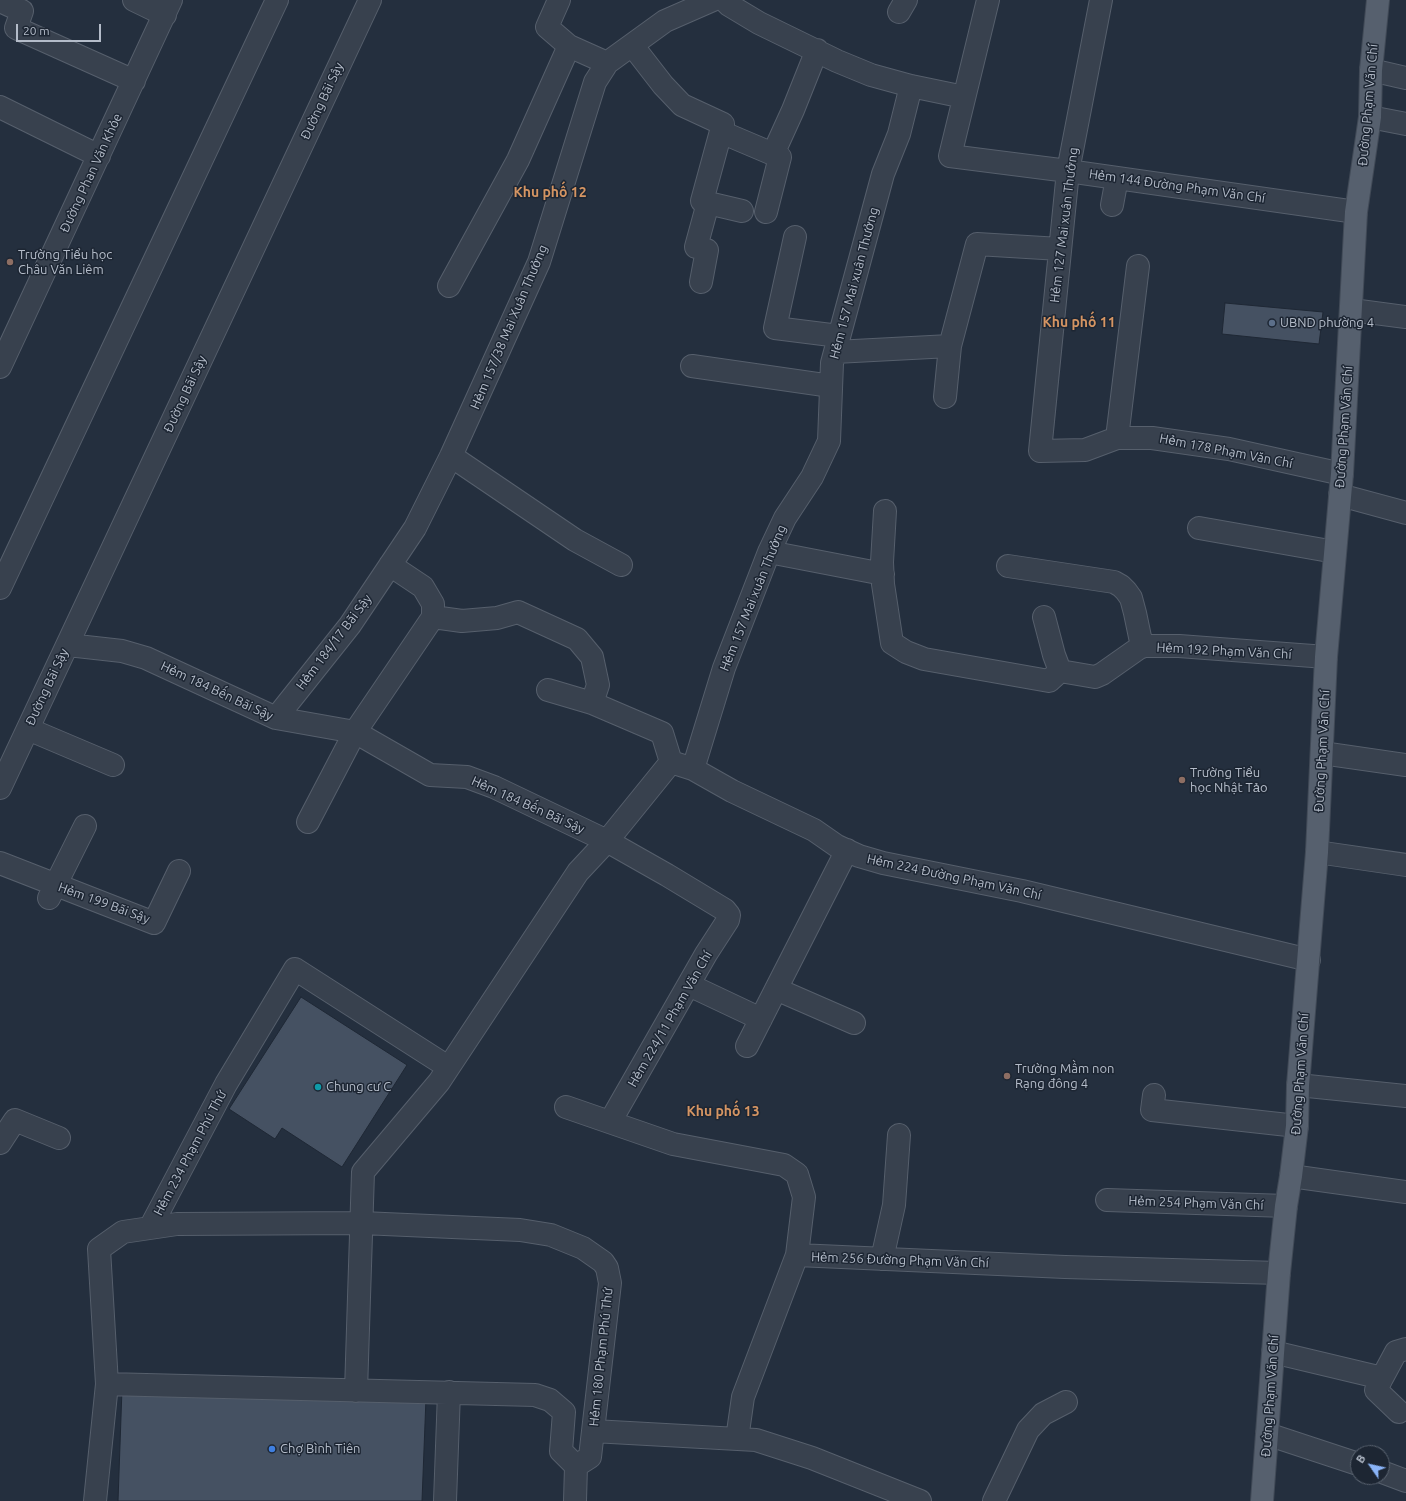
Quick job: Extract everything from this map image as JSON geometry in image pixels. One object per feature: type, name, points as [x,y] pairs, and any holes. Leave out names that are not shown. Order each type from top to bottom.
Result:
[{"type":"main road","name":"Đường Phạm Văn Chí","points":[[1262,1501],[1279,1273],[1296,1126],[1317,852],[1326,656],[1341,485],[1352,310],[1356,212],[1370,117],[1371,70],[1378,0]]},
{"type":"street","points":[[134,0],[168,7]]},
{"type":"street","points":[[0,588],[277,0]]},
{"type":"street","name":"Đường Bãi Sậy","points":[[0,788],[370,0]]},
{"type":"street","points":[[559,0],[547,27],[569,46],[607,63]]},
{"type":"street","name":"Hẻm 157/38 Mai Xuân Thưởng","points":[[451,456],[539,262],[595,82],[607,63],[665,21],[713,0]]},
{"type":"street","points":[[724,0],[729,5],[759,23],[871,75],[911,86],[964,97],[988,0]]},
{"type":"street","name":"Hẻm 127 Mai xuân Thưởng","points":[[1040,451],[1068,171],[1102,0]]},
{"type":"street","points":[[0,1],[22,11],[16,28],[134,81]]},
{"type":"street","name":"Đường Phan Văn Khỏe","points":[[0,368],[168,7]]},
{"type":"street","points":[[632,45],[663,85],[682,106],[723,124],[700,201],[696,247],[707,250],[701,282]]},
{"type":"street","points":[[449,286],[518,160],[569,46]]},
{"type":"street","points":[[773,154],[793,110],[816,50]]},
{"type":"street","points":[[1371,70],[1406,78]]},
{"type":"street","name":"Hẻm 157 Mai xuân Thưởng","points":[[693,769],[724,668],[769,552],[785,518],[812,477],[829,441],[832,362],[883,174],[899,134],[911,86]]},
{"type":"street","name":"Hẻm 144 Đường Phạm Văn Chí","points":[[964,97],[950,156],[1068,171],[1356,212]]},
{"type":"street","points":[[0,107],[99,156]]},
{"type":"street","points":[[1370,117],[1406,124]]},
{"type":"street","points":[[721,132],[780,157],[766,212]]},
{"type":"street","points":[[1112,205],[1116,178]]},
{"type":"street","points":[[700,201],[742,211]]},
{"type":"street","points":[[794,237],[775,328],[837,344],[950,346]]},
{"type":"street","points":[[945,397],[950,346],[977,244],[1060,249]]},
{"type":"street","points":[[1117,438],[1138,266]]},
{"type":"street","points":[[1352,310],[1406,317]]},
{"type":"street","points":[[692,366],[831,386]]},
{"type":"street","name":"Hẻm 178 Phạm Văn Chí","points":[[1040,451],[1084,450],[1117,438],[1152,438],[1229,449],[1341,485],[1406,513]]},
{"type":"street","points":[[451,456],[575,540],[621,565]]},
{"type":"street","name":"Hẻm 184/17 Bãi Sậy","points":[[276,718],[350,626],[414,528],[451,456]]},
{"type":"street","points":[[885,511],[882,562],[892,643],[906,652],[924,659],[1049,681],[1060,671],[1054,655],[1044,617]]},
{"type":"street","points":[[1199,528],[1335,552]]},
{"type":"street","points":[[769,552],[883,574]]},
{"type":"street","points":[[308,822],[355,732],[433,618],[432,604],[424,587],[390,565]]},
{"type":"street","points":[[1008,566],[1114,582],[1121,586],[1130,598],[1140,637],[1144,646]]},
{"type":"street","points":[[433,618],[462,621],[497,618],[518,612],[577,639],[592,656],[598,685],[592,703]]},
{"type":"street","name":"Hẻm 184 Bến Bãi Sậy","points":[[68,644],[122,651],[146,658],[276,718],[355,732],[430,775],[467,777],[494,787],[607,841],[725,910],[728,915]]},
{"type":"street","name":"Hẻm 192 Phạm Văn Chí","points":[[1060,671],[1095,677],[1102,674],[1144,646],[1179,646],[1326,656]]},
{"type":"street","points":[[356,1390],[363,1172],[439,1082],[578,872],[607,841],[671,762],[662,733],[592,703],[548,690]]},
{"type":"street","points":[[28,729],[113,765]]},
{"type":"street","points":[[1322,754],[1406,765]]},
{"type":"street","name":"Hẻm 224 Đường Phạm Văn Chí","points":[[671,762],[693,769],[732,791],[814,830],[859,856],[883,863],[1022,891],[1309,960]]},
{"type":"street","points":[[52,892],[85,826]]},
{"type":"street","points":[[747,1046],[847,850]]},
{"type":"street","points":[[1317,852],[1406,865]]},
{"type":"street","name":"Hẻm 199 Bãi Sậy","points":[[0,863],[52,892],[154,923],[179,870]]},
{"type":"street","name":"Hẻm 224/11 Phạm Văn Chí","points":[[610,1122],[728,920],[728,915]]},
{"type":"street","name":"Hẻm 234 Phạm Phú Thứ","points":[[95,1501],[107,1384],[99,1249],[123,1232],[150,1228],[226,1084],[295,969],[448,1067]]},
{"type":"street","points":[[689,985],[761,1019]]},
{"type":"street","points":[[776,989],[854,1023]]},
{"type":"street","points":[[1298,1085],[1406,1096]]},
{"type":"street","points":[[1154,1096],[1152,1110],[1296,1126]]},
{"type":"street","name":"Hẻm 256 Đường Phạm Văn Chí","points":[[566,1107],[672,1144],[784,1166],[797,1174],[804,1197],[797,1256],[1279,1273]]},
{"type":"street","points":[[0,1143],[16,1120],[59,1138]]},
{"type":"street","points":[[882,1259],[894,1205],[899,1135]]},
{"type":"street","points":[[1291,1176],[1406,1192]]},
{"type":"street","name":"Hẻm 254 Phạm Văn Chí","points":[[1107,1200],[1286,1206]]},
{"type":"street","name":"Hẻm 180 Phạm Phú Thứ","points":[[150,1228],[177,1224],[362,1223],[535,1232],[564,1240],[583,1248],[598,1257],[607,1268],[610,1283],[590,1458],[576,1466]]},
{"type":"street","points":[[737,1439],[743,1397],[797,1256]]},
{"type":"street","points":[[1398,1412],[1376,1390],[1396,1352],[1406,1350]]},
{"type":"street","points":[[1273,1352],[1382,1378]]},
{"type":"street","points":[[107,1384],[535,1395],[550,1400],[564,1412],[561,1451],[576,1466],[575,1501]]},
{"type":"street","points":[[446,1501],[449,1392]]},
{"type":"street","points":[[994,1501],[1028,1430],[1042,1414],[1066,1402]]},
{"type":"street","points":[[593,1431],[756,1440],[812,1458],[920,1501]]},
{"type":"street","points":[[1267,1434],[1350,1461]]},
{"type":"street","points":[[1390,1475],[1406,1481]]},
{"type":"building","name":"UBND phường 4","points":[[1225,303],[1323,312],[1319,344],[1222,334]]},
{"type":"building","name":"Chung cư C","points":[[301,997],[407,1065],[342,1167],[282,1128],[275,1139],[229,1109]]},
{"type":"building","name":"Chợ Bình Tiên","points":[[122,1389],[426,1398],[422,1501],[118,1501]]},
{"type":"place","name":"Trường Tiểu học Châu Văn Liêm","points":[[10,262]]},
{"type":"place","name":"UBND phường 4","points":[[1272,323]]},
{"type":"place","name":"Trường Tiểu học Nhật Tảo","points":[[1182,780]]},
{"type":"place","name":"Trường Mầm non Rạng đông 4","points":[[1007,1076]]},
{"type":"place","name":"Chung cư C","points":[[318,1087]]},
{"type":"place","name":"Chợ Bình Tiên","points":[[272,1449]]},
{"type":"district","name":"Khu phố 12","points":[[550,192]]},
{"type":"district","name":"Khu phố 11","points":[[1079,322]]},
{"type":"district","name":"Khu phố 13","points":[[723,1111]]}]
